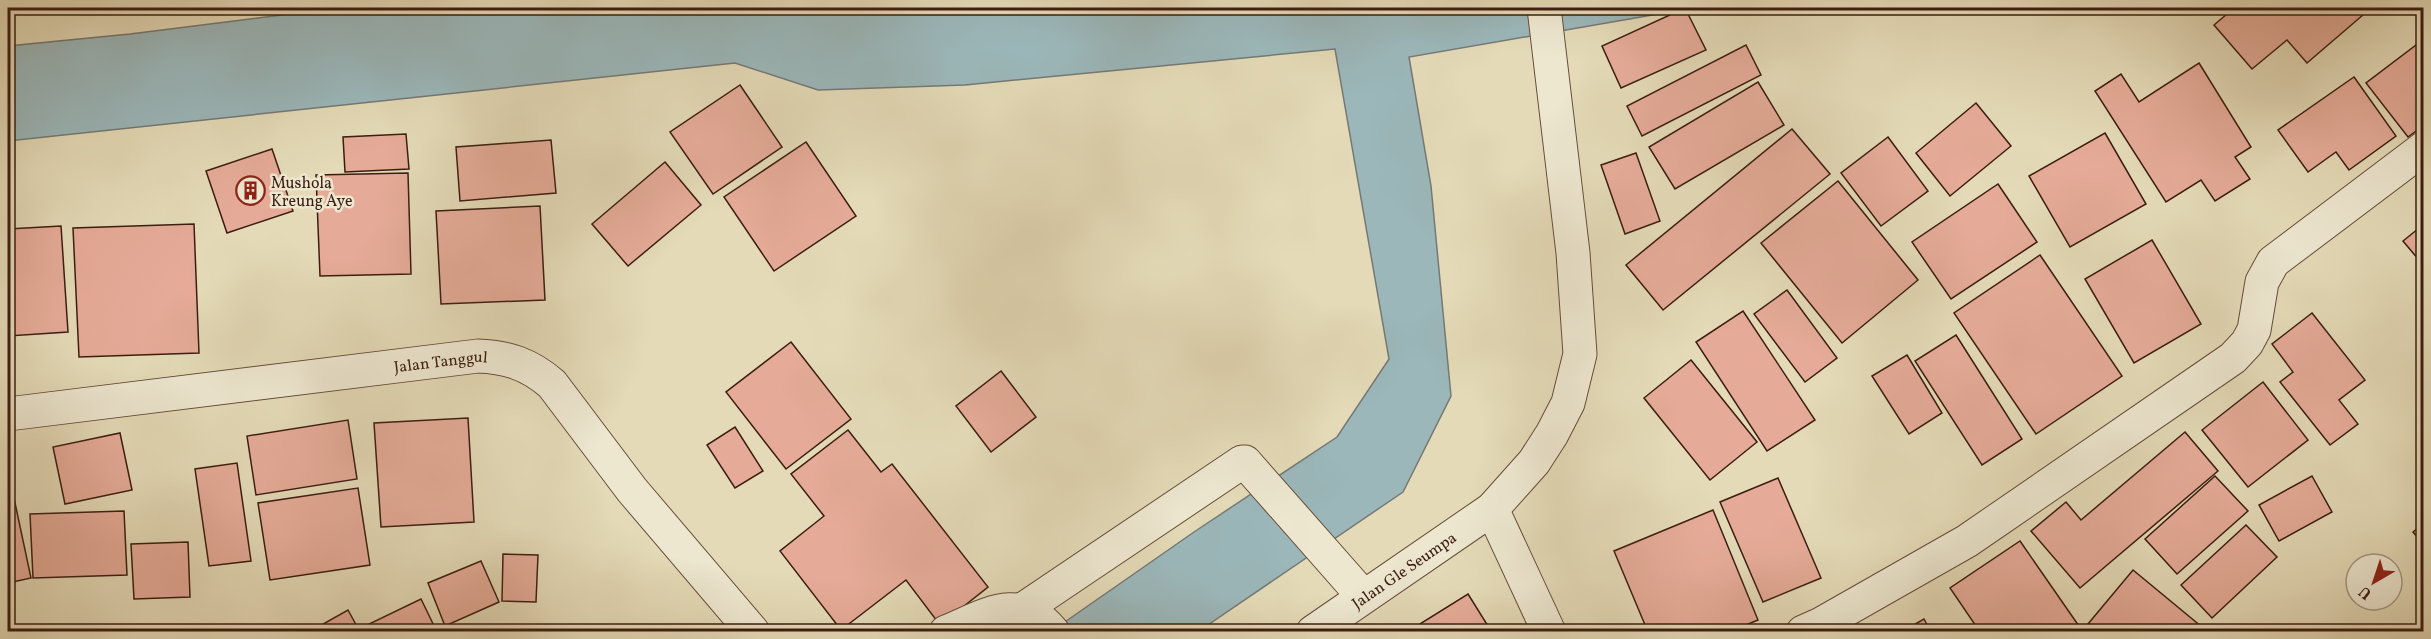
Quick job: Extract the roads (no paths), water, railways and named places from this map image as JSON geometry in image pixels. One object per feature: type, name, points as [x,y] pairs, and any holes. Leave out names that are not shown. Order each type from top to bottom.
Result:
[{"type":"street","name":"Jalan Gle Seumpa","points":[[1313,632],[1492,509],[1534,462],[1568,403],[1580,354],[1573,253],[1545,18]]},
{"type":"street","points":[[1803,632],[1967,541],[2233,358],[2247,343],[2254,330],[2262,282],[2273,262],[2424,148]]},
{"type":"street","name":"Jalan Tanggul","points":[[8,414],[477,356],[512,359],[539,372],[552,384],[632,490],[753,632]]},
{"type":"street","points":[[1022,610],[1240,463],[1245,462],[1363,596]]},
{"type":"street","points":[[1492,509],[1549,632]]},
{"type":"street","points":[[946,632],[1001,609],[1022,610],[1042,620],[1052,630]]},
{"type":"water","points":[[337,8],[1693,8],[1409,57],[1431,186],[1451,396],[1403,492],[1199,631],[1052,631],[1194,532],[1337,437],[1389,359],[1335,49],[965,85],[818,90],[735,63],[8,141],[8,46],[130,34]]},
{"type":"place","name":"Mushola Kreung Aye","points":[[250,191]]}]
